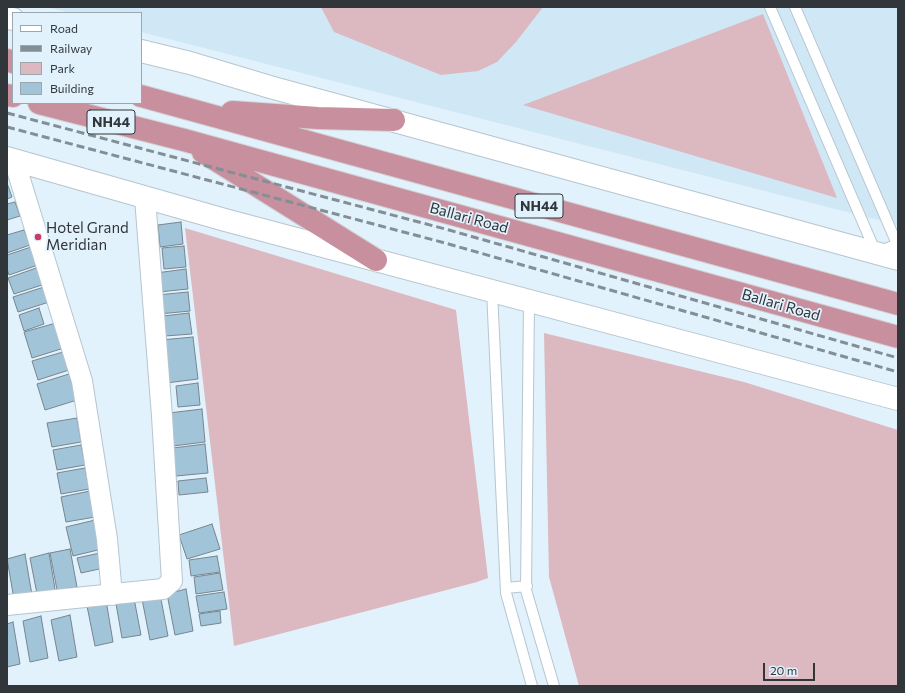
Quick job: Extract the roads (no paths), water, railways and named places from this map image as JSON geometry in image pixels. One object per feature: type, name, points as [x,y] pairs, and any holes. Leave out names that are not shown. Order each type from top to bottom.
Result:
[{"type":"highway","name":"Ballari Road","points":[[142,96],[898,304]]},
{"type":"highway","name":"Ballari Road","points":[[43,104],[184,140],[898,337]]},
{"type":"highway","points":[[181,108],[318,118],[394,120]]},
{"type":"highway","points":[[184,140],[376,260]]},
{"type":"street","points":[[142,51],[190,63],[270,87],[898,259]]},
{"type":"street","points":[[10,159],[146,198],[898,399]]},
{"type":"street","points":[[10,159],[82,381],[107,539],[112,595]]},
{"type":"street","points":[[7,606],[163,589],[172,581],[146,198]]},
{"type":"lane","points":[[770,7],[876,253],[897,244],[795,7]]},
{"type":"lane","points":[[492,291],[506,593],[532,686]]},
{"type":"lane","points":[[530,301],[526,590],[554,686]]},
{"type":"lane","points":[[506,588],[527,586]]},
{"type":"railway","points":[[7,113],[449,230],[898,358]]},
{"type":"railway","points":[[7,127],[445,243],[898,372]]},
{"type":"place","name":"Hotel Grand Meridian","points":[[38,237]]}]
